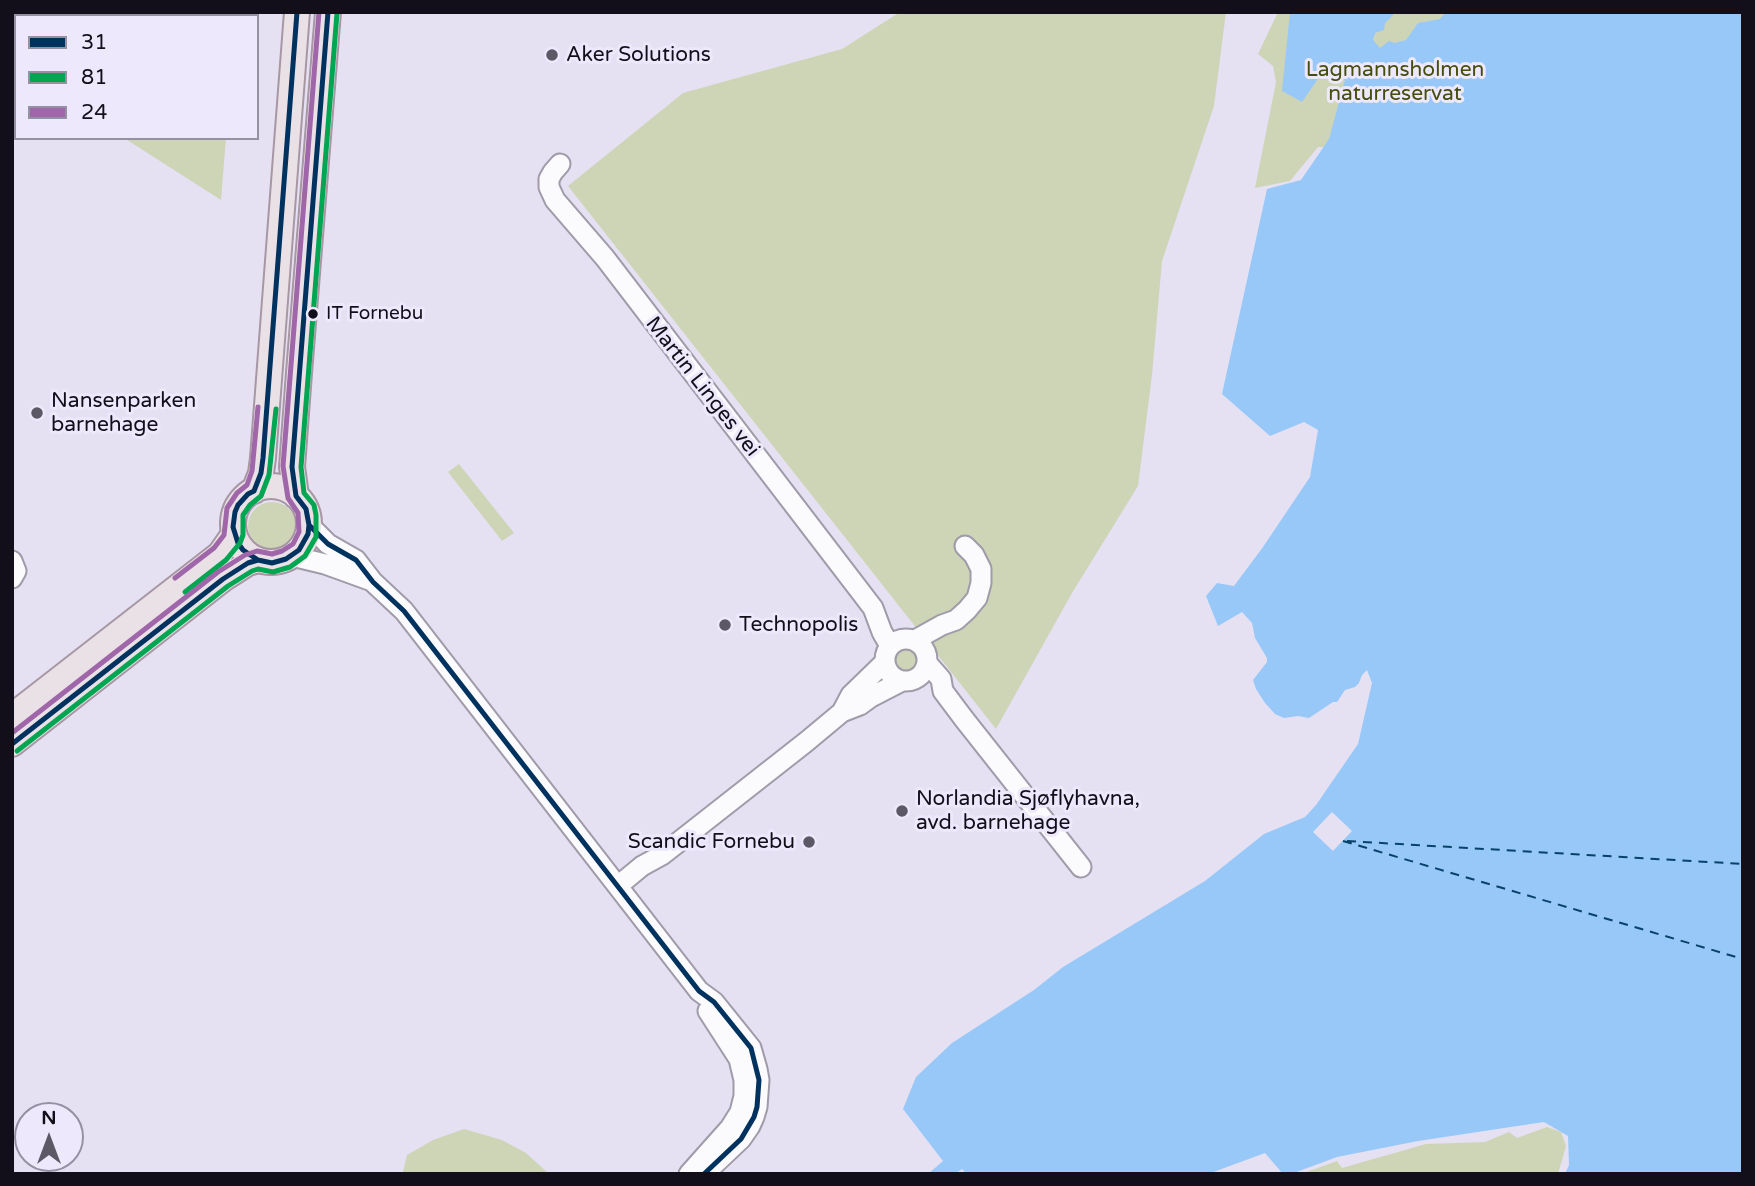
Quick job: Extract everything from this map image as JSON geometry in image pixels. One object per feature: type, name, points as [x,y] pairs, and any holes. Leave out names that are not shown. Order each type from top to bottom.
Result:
[{"type":"main road","points":[[254,491],[263,458],[297,12]]},
{"type":"main road","points":[[296,496],[292,467],[328,12]]},
{"type":"main road","points":[[12,744],[223,579],[248,563],[286,559],[299,550],[309,525],[306,509],[296,496],[288,491],[271,486],[248,494],[238,505],[233,519],[234,534],[243,550],[258,560]]},
{"type":"main road","points":[[12,716],[207,565],[220,554],[234,534]]},
{"type":"street","name":"Martin Linges vei","points":[[561,164],[549,180],[555,200],[605,258],[873,608],[882,632],[898,647]]},
{"type":"street","points":[[309,525],[328,544],[356,561],[373,582],[404,611],[699,990],[715,1002],[751,1048],[759,1080],[757,1107],[750,1126],[735,1145],[704,1174]]},
{"type":"street","points":[[619,885],[642,866],[662,855],[842,712],[860,705],[918,670],[949,633],[956,620],[977,598],[982,576],[978,562],[965,546]]},
{"type":"street","points":[[292,556],[325,564],[373,582]]},
{"type":"street","points":[[12,561],[16,571],[12,578]]},
{"type":"street","points":[[842,712],[851,695],[898,647],[956,620]]},
{"type":"street","points":[[898,647],[922,646],[918,670]]},
{"type":"street","points":[[898,647],[887,671],[891,675],[918,670],[941,680],[943,691],[1081,867]]},
{"type":"street","points":[[689,1174],[737,1118],[743,1104],[745,1087],[739,1059],[706,1008],[699,990]]},
{"type":"green space","points":[[900,12],[1226,12],[1214,106],[1162,261],[1152,375],[1138,486],[1072,593],[996,729],[568,186],[683,93],[842,49]]},
{"type":"green space","name":"Lagmannsholmen naturreservat","points":[[1278,12],[1593,12],[1360,150],[1318,147],[1290,181],[1255,188],[1276,82],[1273,66],[1258,54]]},
{"type":"green space","points":[[12,27],[14,86],[12,85]]},
{"type":"green space","points":[[127,140],[226,140],[221,200]]},
{"type":"green space","points":[[459,464],[514,533],[502,541],[448,472]]},
{"type":"green space","points":[[272,502],[289,509],[296,526],[289,543],[272,550],[255,543],[248,526],[255,509]]},
{"type":"green space","points":[[906,644],[917,648],[921,659],[917,670],[906,674],[895,670],[891,659],[895,648]]},
{"type":"green space","points":[[1547,1127],[1561,1132],[1566,1146],[1558,1174],[1301,1174],[1337,1161],[1342,1168],[1426,1144],[1485,1142],[1509,1132],[1517,1138]]},
{"type":"green space","points":[[464,1129],[502,1140],[526,1153],[549,1174],[404,1174],[407,1155],[433,1140]]},
{"type":"water","points":[[1290,12],[1396,12],[1385,23],[1384,30],[1375,33],[1373,40],[1380,48],[1389,41],[1395,43],[1406,40],[1418,23],[1440,19],[1446,12],[1743,12],[1743,1174],[1565,1174],[1569,1165],[1568,1136],[1544,1122],[1418,1141],[1337,1157],[1291,1174],[1283,1174],[1265,1153],[1208,1174],[967,1174],[962,1169],[955,1174],[928,1174],[943,1161],[903,1109],[916,1077],[952,1043],[1034,990],[1063,967],[1205,881],[1264,834],[1305,817],[1358,744],[1372,683],[1367,670],[1359,683],[1345,690],[1337,702],[1309,718],[1284,718],[1275,714],[1265,703],[1253,680],[1267,662],[1267,658],[1255,638],[1252,623],[1242,612],[1218,626],[1206,596],[1217,583],[1234,586],[1263,547],[1310,477],[1318,430],[1304,422],[1270,436],[1222,394],[1267,189],[1301,180],[1329,139],[1345,80],[1322,73],[1302,102],[1282,91]]},
{"type":"pier","points":[[1332,812],[1352,831],[1333,851],[1313,832]]},
{"type":"ferry route","points":[[1343,841],[1743,959]]},
{"type":"ferry route","points":[[1347,841],[1743,864]]},
{"type":"transit line","name":"31","points":[[297,12],[263,458],[254,491],[238,505],[233,527],[243,550],[258,560],[272,563],[286,559],[299,550],[308,534],[309,525],[306,509],[296,496],[292,467],[328,12]]},
{"type":"transit line","name":"24","points":[[12,733],[218,572],[245,555],[257,551],[272,554],[282,551],[293,544],[299,532],[298,513],[288,498],[283,466],[319,12]]},
{"type":"transit line","name":"81","points":[[17,751],[228,586],[258,569],[273,572],[290,567],[305,556],[316,537],[314,505],[304,493],[301,467],[337,13]]},
{"type":"transit line","name":"24","points":[[175,578],[214,548],[224,535],[227,508],[237,493],[247,485],[252,471],[258,407]]},
{"type":"transit line","name":"81","points":[[185,592],[226,560],[240,543],[243,535],[243,515],[261,496],[269,475],[276,409]]},
{"type":"transit line","name":"31","points":[[309,525],[328,544],[356,560],[373,582],[404,611],[699,991],[714,1002],[751,1048],[759,1080],[754,1117],[741,1139],[704,1174]]},
{"type":"transit line","name":"31","points":[[12,744],[223,579],[248,563],[258,560]]},
{"type":"place","name":"Aker Solutions","points":[[552,55]]},
{"type":"place","name":"IT Fornebu","points":[[313,314]]},
{"type":"place","name":"Nansenparken barnehage","points":[[37,413]]},
{"type":"place","name":"Technopolis","points":[[725,625]]},
{"type":"place","name":"Norlandia Sjøflyhavna, avd. barnehage","points":[[902,811]]},
{"type":"place","name":"Scandic Fornebu","points":[[809,842]]}]
